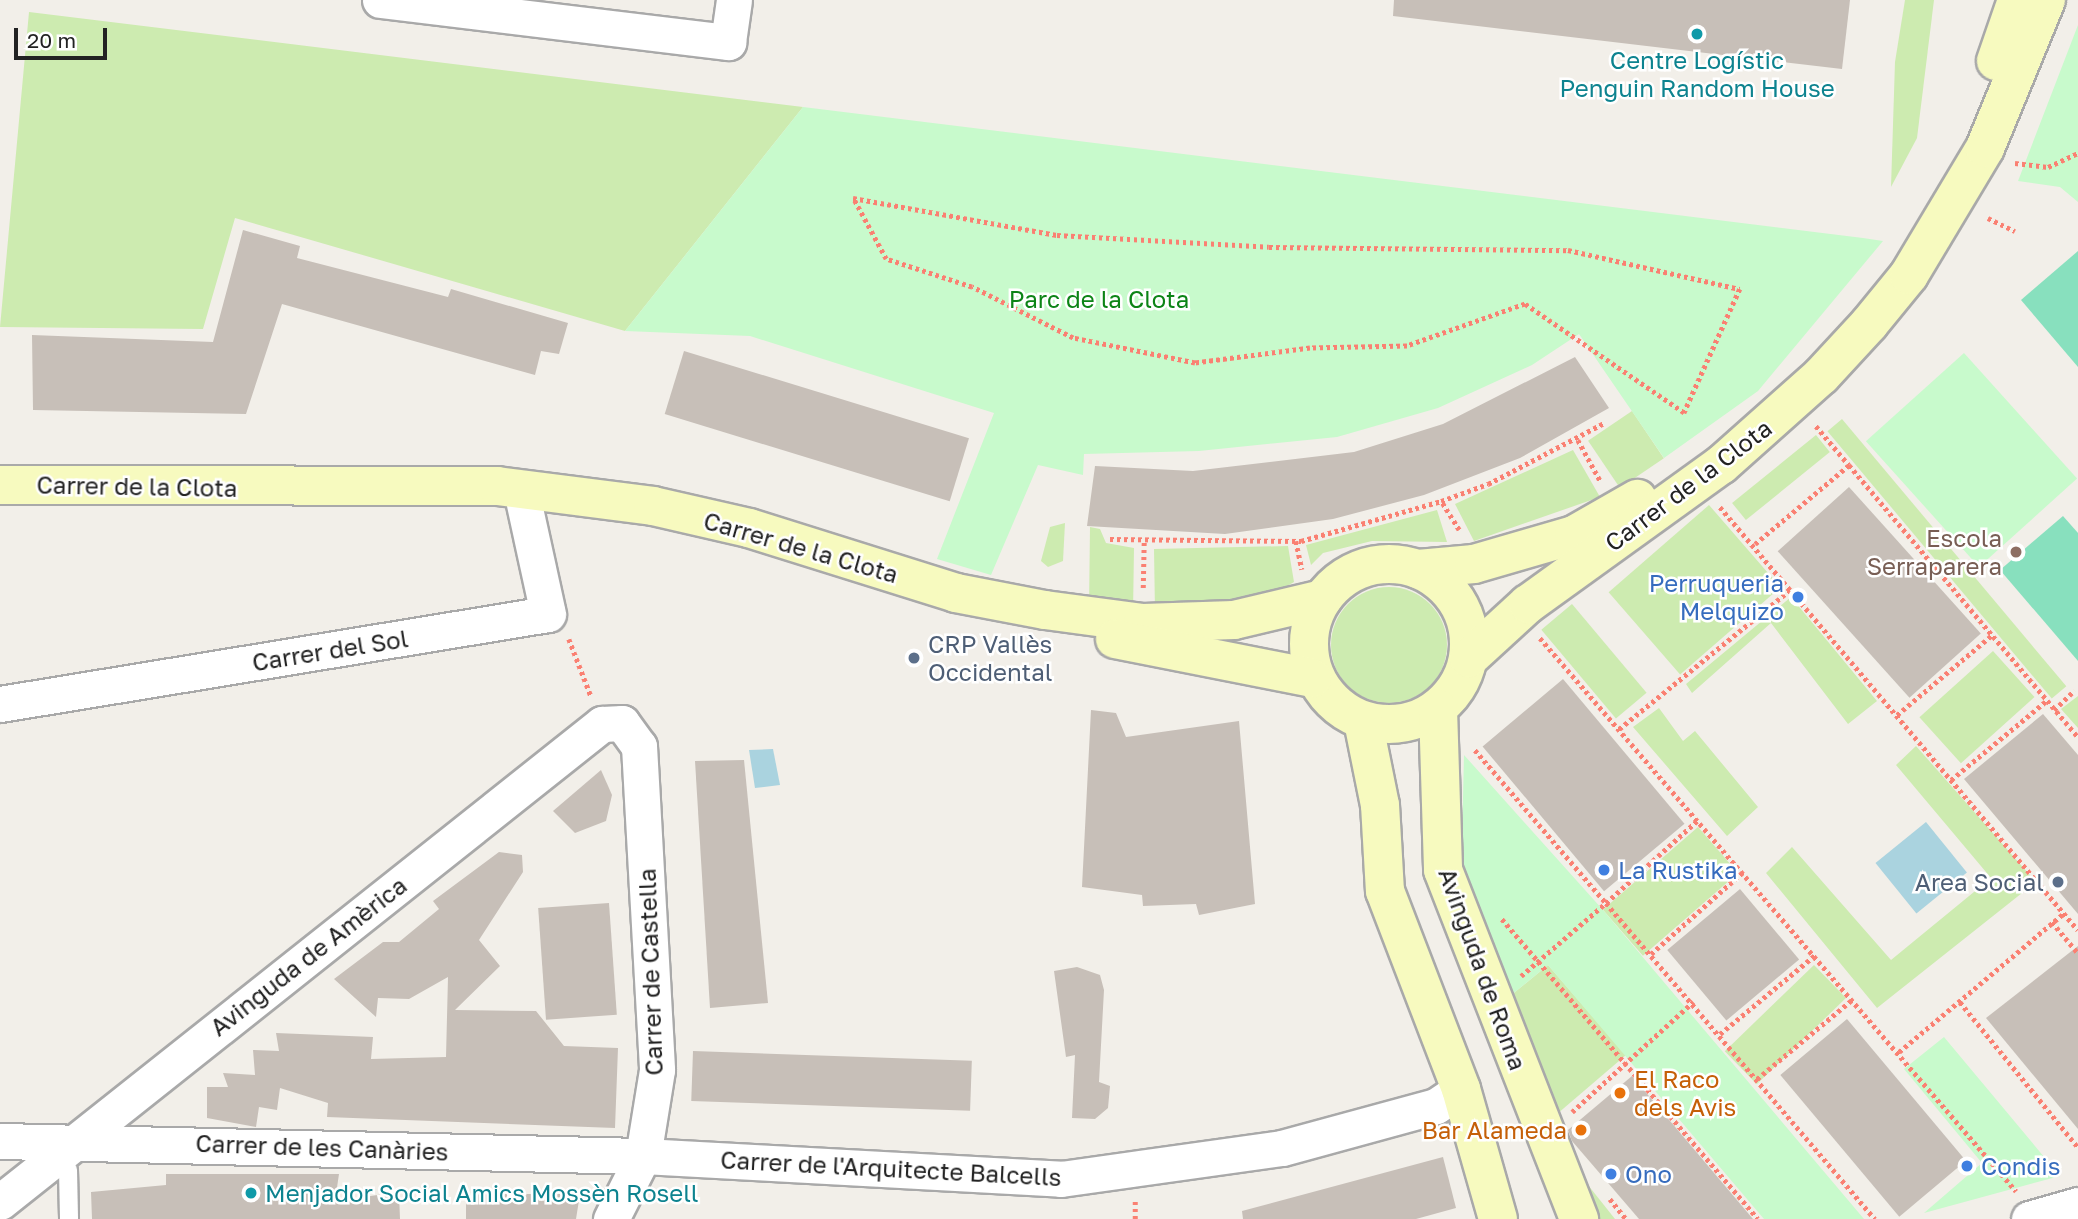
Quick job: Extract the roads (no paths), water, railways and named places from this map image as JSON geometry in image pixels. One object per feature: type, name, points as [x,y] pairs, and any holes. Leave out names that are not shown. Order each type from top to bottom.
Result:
[{"type":"street","points":[[380,0],[728,42],[734,0]]},
{"type":"street","name":"Carrer de la Clota","points":[[1418,569],[1474,564],[1574,535],[1690,465],[1764,406],[1842,328],[1912,237],[1973,125],[2017,0]]},
{"type":"street","name":"Carrer de la Clota","points":[[1469,658],[1528,604],[1721,465],[1821,376],[1869,324],[1909,275],[1985,148],[2046,0]]},
{"type":"street","name":"Carrer de la Clota","points":[[0,485],[275,487],[411,482],[596,495],[749,528],[1020,613]]},
{"type":"street","name":"Carrer de la Clota","points":[[275,487],[524,504],[702,536],[920,601],[1063,621],[1312,678]]},
{"type":"street","name":"Carrer del Sol","points":[[0,704],[548,614],[524,504]]},
{"type":"street","points":[[1377,564],[1418,569],[1446,586],[1461,607],[1469,658],[1453,695],[1438,709],[1402,724],[1363,721],[1343,710],[1312,678],[1310,629],[1313,586],[1377,564]]},
{"type":"street","name":"Carrer de la Clota","points":[[1063,621],[1143,623],[1234,620],[1313,586]]},
{"type":"street","name":"Avinguda de Roma","points":[[1438,709],[1443,870],[1579,1219]]},
{"type":"street","points":[[1363,721],[1380,805],[1385,891],[1461,1089],[1498,1219]]},
{"type":"street","name":"Avinguda de Amèrica","points":[[0,1202],[69,1153],[602,724],[622,723]]},
{"type":"street","name":"Carrer de Castella","points":[[611,1219],[643,1156],[657,1070],[639,746],[622,723]]},
{"type":"street","name":"Carrer de l'Arquitecte Balcells","points":[[643,1156],[1061,1179],[1282,1148],[1436,1106],[1461,1089]]},
{"type":"street","name":"Carrer de les Canàries","points":[[0,1141],[69,1153],[643,1156]]},
{"type":"street","points":[[2025,1209],[2078,1205]]},
{"type":"lane","points":[[69,1153],[69,1219]]},
{"type":"water","points":[[773,749],[780,785],[755,788],[749,750]]},
{"type":"water","points":[[1926,822],[1967,873],[1916,913],[1875,863]]},
{"type":"place","name":"Centre Logístic Penguin Random House","points":[[1697,34]]},
{"type":"place","name":"Escola Serraparera","points":[[2016,552]]},
{"type":"place","name":"Perruqueria Melquizo","points":[[1798,597]]},
{"type":"place","name":"CRP Vallès Occidental","points":[[914,658]]},
{"type":"place","name":"La Rustika","points":[[1604,870]]},
{"type":"place","name":"Area Social","points":[[2058,882]]},
{"type":"place","name":"El Raco dels Avis","points":[[1620,1093]]},
{"type":"place","name":"Bar Alameda","points":[[1581,1130]]},
{"type":"place","name":"Condis","points":[[1967,1166]]},
{"type":"place","name":"Ono","points":[[1611,1174]]},
{"type":"place","name":"Menjador Social Amics Mossèn Rosell","points":[[251,1193]]},
{"type":"park label","name":"Parc de la Clota","points":[[1099,299]]}]
